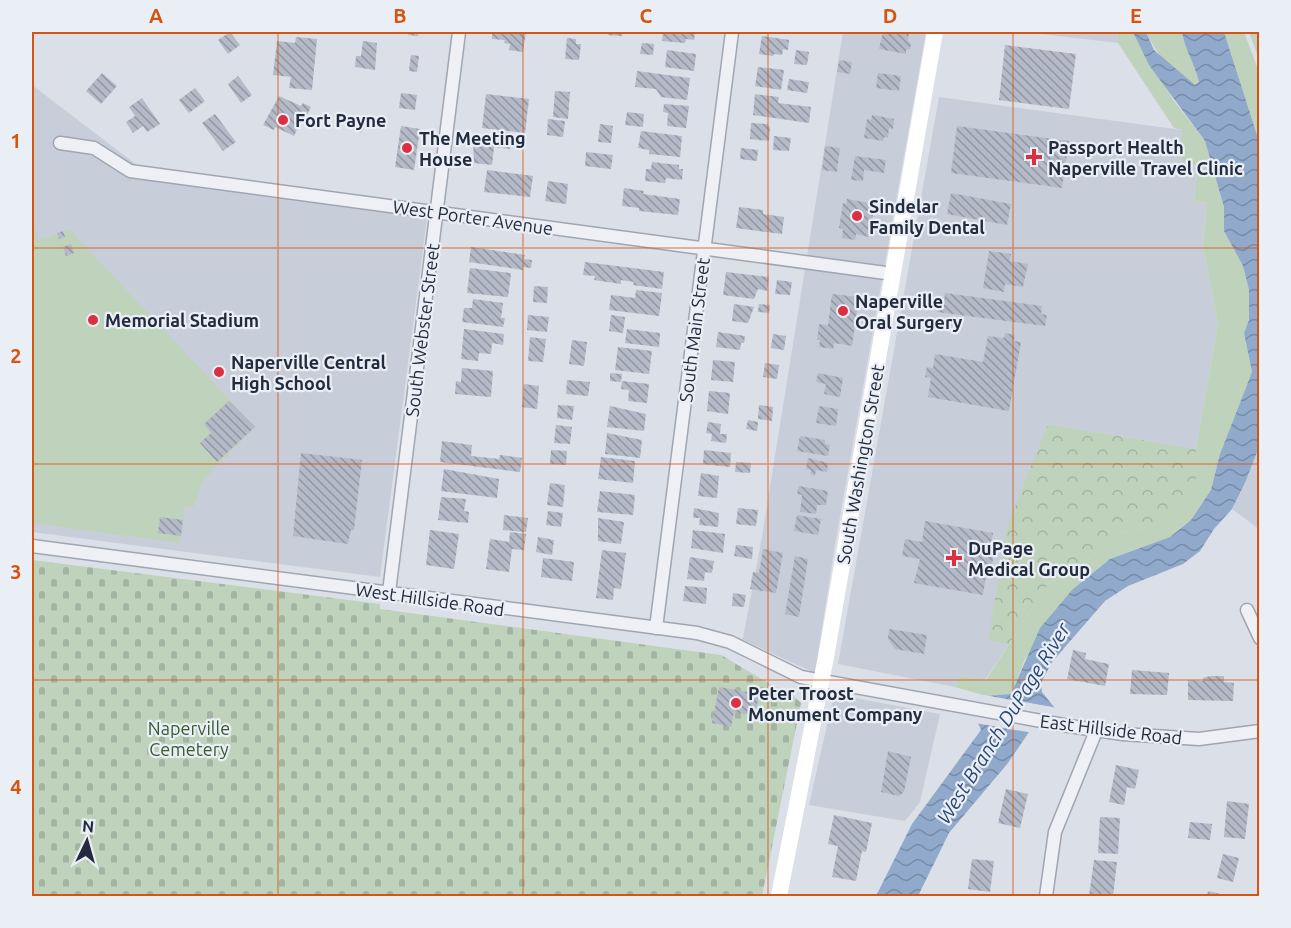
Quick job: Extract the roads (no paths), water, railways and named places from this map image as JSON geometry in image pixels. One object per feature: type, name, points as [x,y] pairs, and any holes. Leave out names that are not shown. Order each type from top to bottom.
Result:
[{"type":"main road","name":"South Washington Street","points":[[779,897],[821,681],[935,32]]},
{"type":"street","name":"South Webster Street","points":[[389,592],[459,32]]},
{"type":"street","name":"South Main Street","points":[[657,628],[732,32]]},
{"type":"street","name":"West Porter Avenue","points":[[60,143],[94,148],[130,171],[893,274]]},
{"type":"street","name":"West Hillside Road","points":[[32,546],[697,633],[730,642],[790,672],[821,681]]},
{"type":"street","points":[[1247,610],[1260,638]]},
{"type":"street","name":"East Hillside Road","points":[[821,681],[1096,731],[1199,739],[1260,731]]},
{"type":"street","points":[[1047,897],[1055,832],[1096,731]]},
{"type":"water","name":"West Branch DuPage River","points":[[1133,32],[1146,32],[1154,50],[1195,85],[1199,82],[1182,32],[1224,32],[1259,141],[1260,444],[1232,509],[1214,529],[1200,551],[1183,564],[1128,586],[1105,601],[1052,662],[1041,683],[1042,692],[1055,708],[1029,732],[1008,763],[949,833],[918,896],[876,896],[912,824],[981,730],[977,721],[987,696],[1011,694],[1040,628],[1073,589],[1110,559],[1170,537],[1191,520],[1211,490],[1220,454],[1252,372],[1244,333],[1249,320],[1249,290],[1243,266],[1224,231],[1224,207],[1205,141],[1149,65]]},
{"type":"place","name":"Fort Payne","points":[[283,120]]},
{"type":"place","name":"The Meeting House","points":[[407,148]]},
{"type":"place","name":"Passport Health Naperville Travel Clinic","points":[[1034,157]]},
{"type":"place","name":"Sindelar Family Dental","points":[[857,216]]},
{"type":"place","name":"Naperville Oral Surgery","points":[[843,311]]},
{"type":"place","name":"Memorial Stadium","points":[[93,320]]},
{"type":"place","name":"Naperville Central High School","points":[[219,372]]},
{"type":"place","name":"DuPage Medical Group","points":[[954,558]]},
{"type":"place","name":"Peter Troost Monument Company","points":[[736,703]]},
{"type":"park label","name":"Naperville Cemetery","points":[[189,738]]}]
